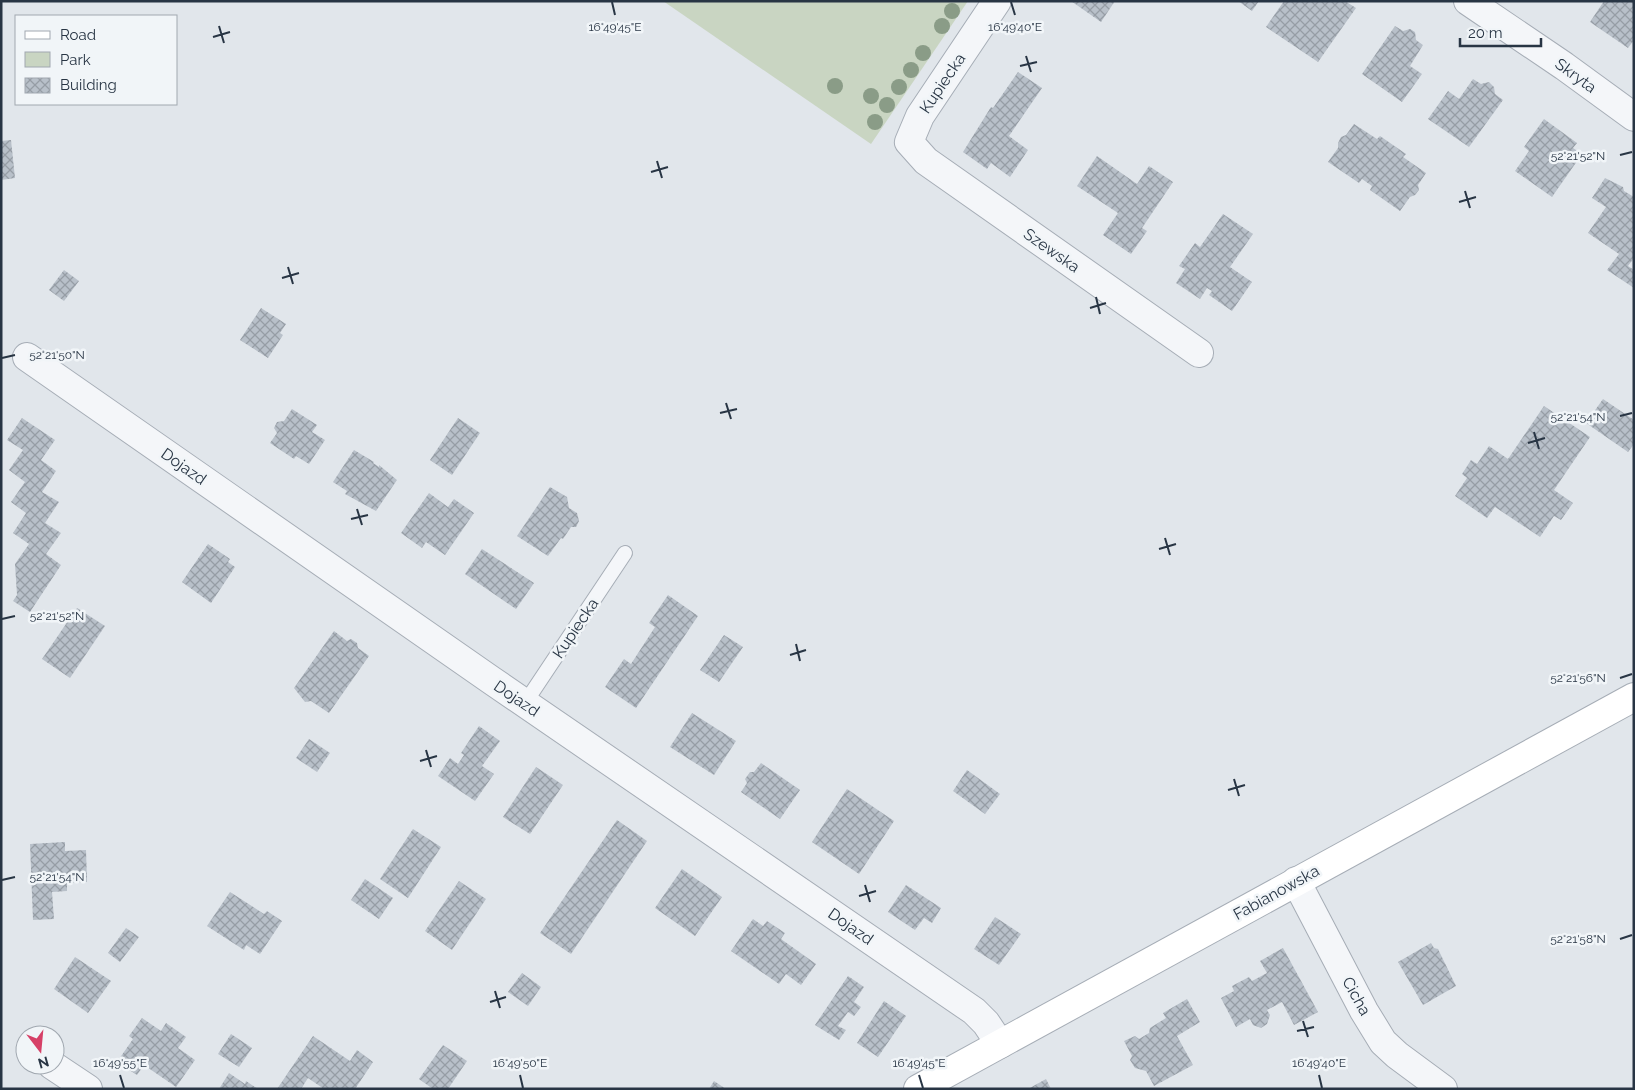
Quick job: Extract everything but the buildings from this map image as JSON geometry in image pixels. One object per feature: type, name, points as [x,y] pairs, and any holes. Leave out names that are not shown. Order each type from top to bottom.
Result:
[{"type":"street","name":"Kupiecka","points":[[908,142],[920,116],[997,1]]},
{"type":"street","name":"Skryta","points":[[1468,1],[1564,66],[1634,117]]},
{"type":"street","name":"Szewska","points":[[908,142],[926,161],[1199,353]]},
{"type":"street","name":"Dojazd","points":[[27,357],[525,703],[974,1011],[986,1023],[1000,1044]]},
{"type":"street","name":"Fabianowska","points":[[918,1089],[1634,697]]},
{"type":"street","name":"Cicha","points":[[1296,881],[1364,1011],[1383,1042],[1397,1055],[1444,1089]]},
{"type":"street","points":[[65,1074],[88,1089]]},
{"type":"lane","name":"Kupiecka","points":[[525,703],[625,554]]},
{"type":"green space","points":[[663,1],[968,1],[871,144]]}]
